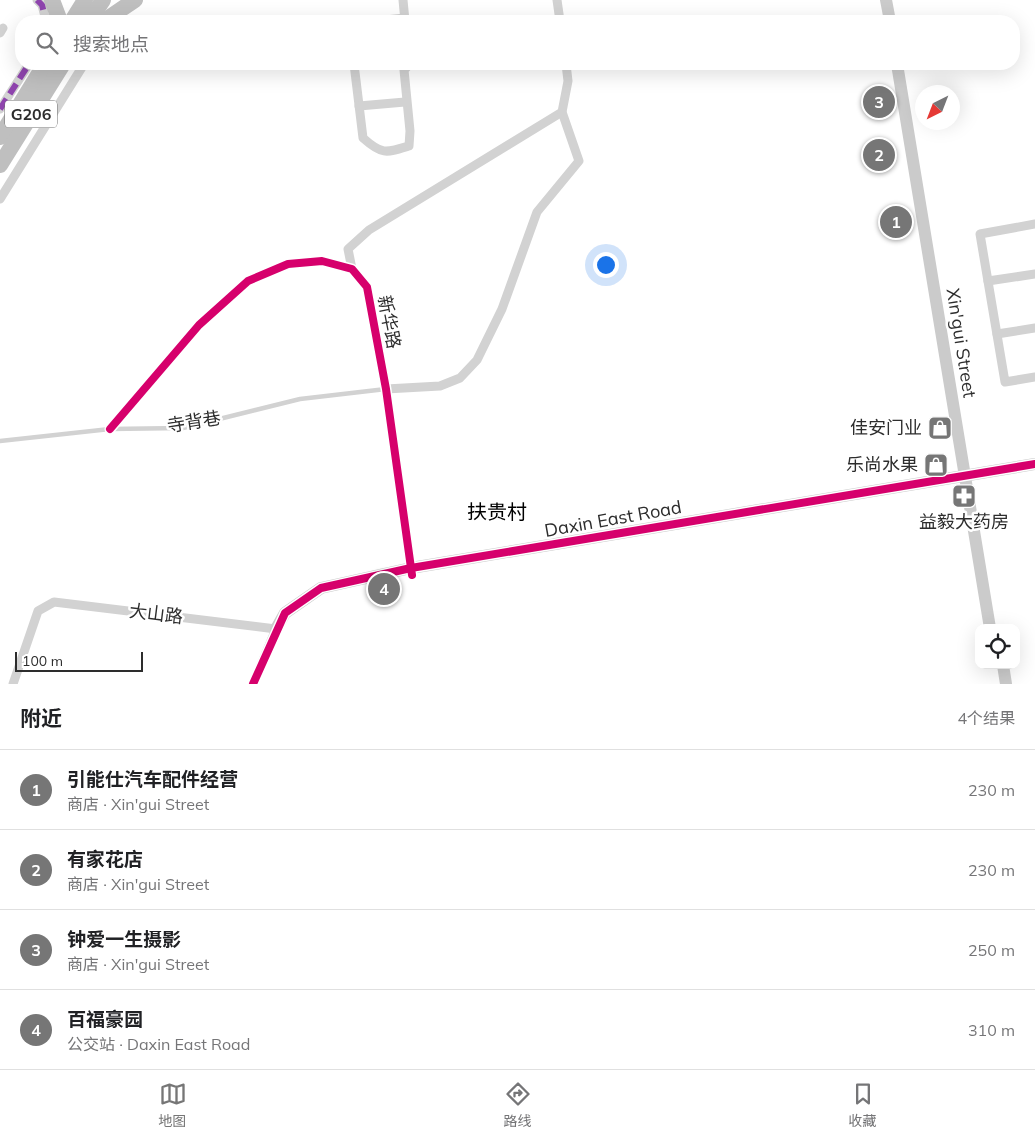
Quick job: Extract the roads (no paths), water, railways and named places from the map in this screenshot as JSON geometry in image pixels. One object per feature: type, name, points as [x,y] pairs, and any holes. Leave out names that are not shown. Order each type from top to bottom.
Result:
[{"type":"highway","points":[[52,0],[58,15]]},
{"type":"highway","points":[[76,15],[85,0]]},
{"type":"highway","points":[[93,15],[103,0]]},
{"type":"highway","points":[[113,15],[135,0]]},
{"type":"highway","name":"G206","points":[[0,137],[41,70]]},
{"type":"highway","name":"G206","points":[[0,165],[59,70]]},
{"type":"street","points":[[37,0],[42,5],[44,15]]},
{"type":"street","points":[[403,0],[404,15]]},
{"type":"street","points":[[557,0],[559,15]]},
{"type":"street","points":[[886,0],[889,15]]},
{"type":"street","points":[[895,0],[897,15]]},
{"type":"street","points":[[0,109],[24,70]]},
{"type":"street","points":[[0,199],[80,70]]},
{"type":"street","points":[[355,70],[363,138],[377,150],[388,152],[409,146],[410,131],[404,70]]},
{"type":"street","points":[[386,389],[440,386],[460,378],[476,360],[502,309],[537,212],[579,161],[562,112],[568,81],[567,70]]},
{"type":"street","name":"Xin'gui Street","points":[[898,70],[996,624]]},
{"type":"street","name":"Xin'gui Street","points":[[906,70],[969,478],[989,624]]},
{"type":"street","points":[[359,106],[406,102]]},
{"type":"street","points":[[110,429],[199,325],[248,281],[288,264],[322,261],[352,270],[348,249],[369,230],[562,112]]},
{"type":"street","points":[[1035,224],[980,234],[1005,382],[1035,377]]},
{"type":"street","name":"新华路","points":[[352,270],[367,288],[386,389],[412,572]]},
{"type":"street","points":[[988,281],[1035,274]]},
{"type":"street","points":[[997,334],[1035,328]]},
{"type":"street","points":[[969,478],[1035,464]]},
{"type":"street","points":[[969,478],[1035,472]]},
{"type":"street","name":"Daxin East Road","points":[[276,629],[322,595],[412,572],[969,478]]},
{"type":"street","name":"大山路","points":[[13,684],[38,612],[54,602],[276,629]]},
{"type":"street","points":[[252,684],[276,629]]},
{"type":"street","points":[[997,669],[999,684]]},
{"type":"street","points":[[1004,669],[1006,684]]},
{"type":"lane","name":"寺背巷","points":[[0,441],[110,429],[183,428],[300,399],[386,389]]},
{"type":"place","name":"钟爱一生摄影","points":[[879,102]]},
{"type":"place","name":"有家花店","points":[[879,155]]},
{"type":"place","name":"引能仕汽车配件经营","points":[[896,222]]},
{"type":"place","name":"佳安门业","points":[[940,428]]},
{"type":"place","name":"乐尚水果","points":[[936,465]]},
{"type":"place","name":"益毅大药房","points":[[964,496]]},
{"type":"place","name":"百福豪园","points":[[384,589]]},
{"type":"district","name":"扶贵村","points":[[497,512]]}]
